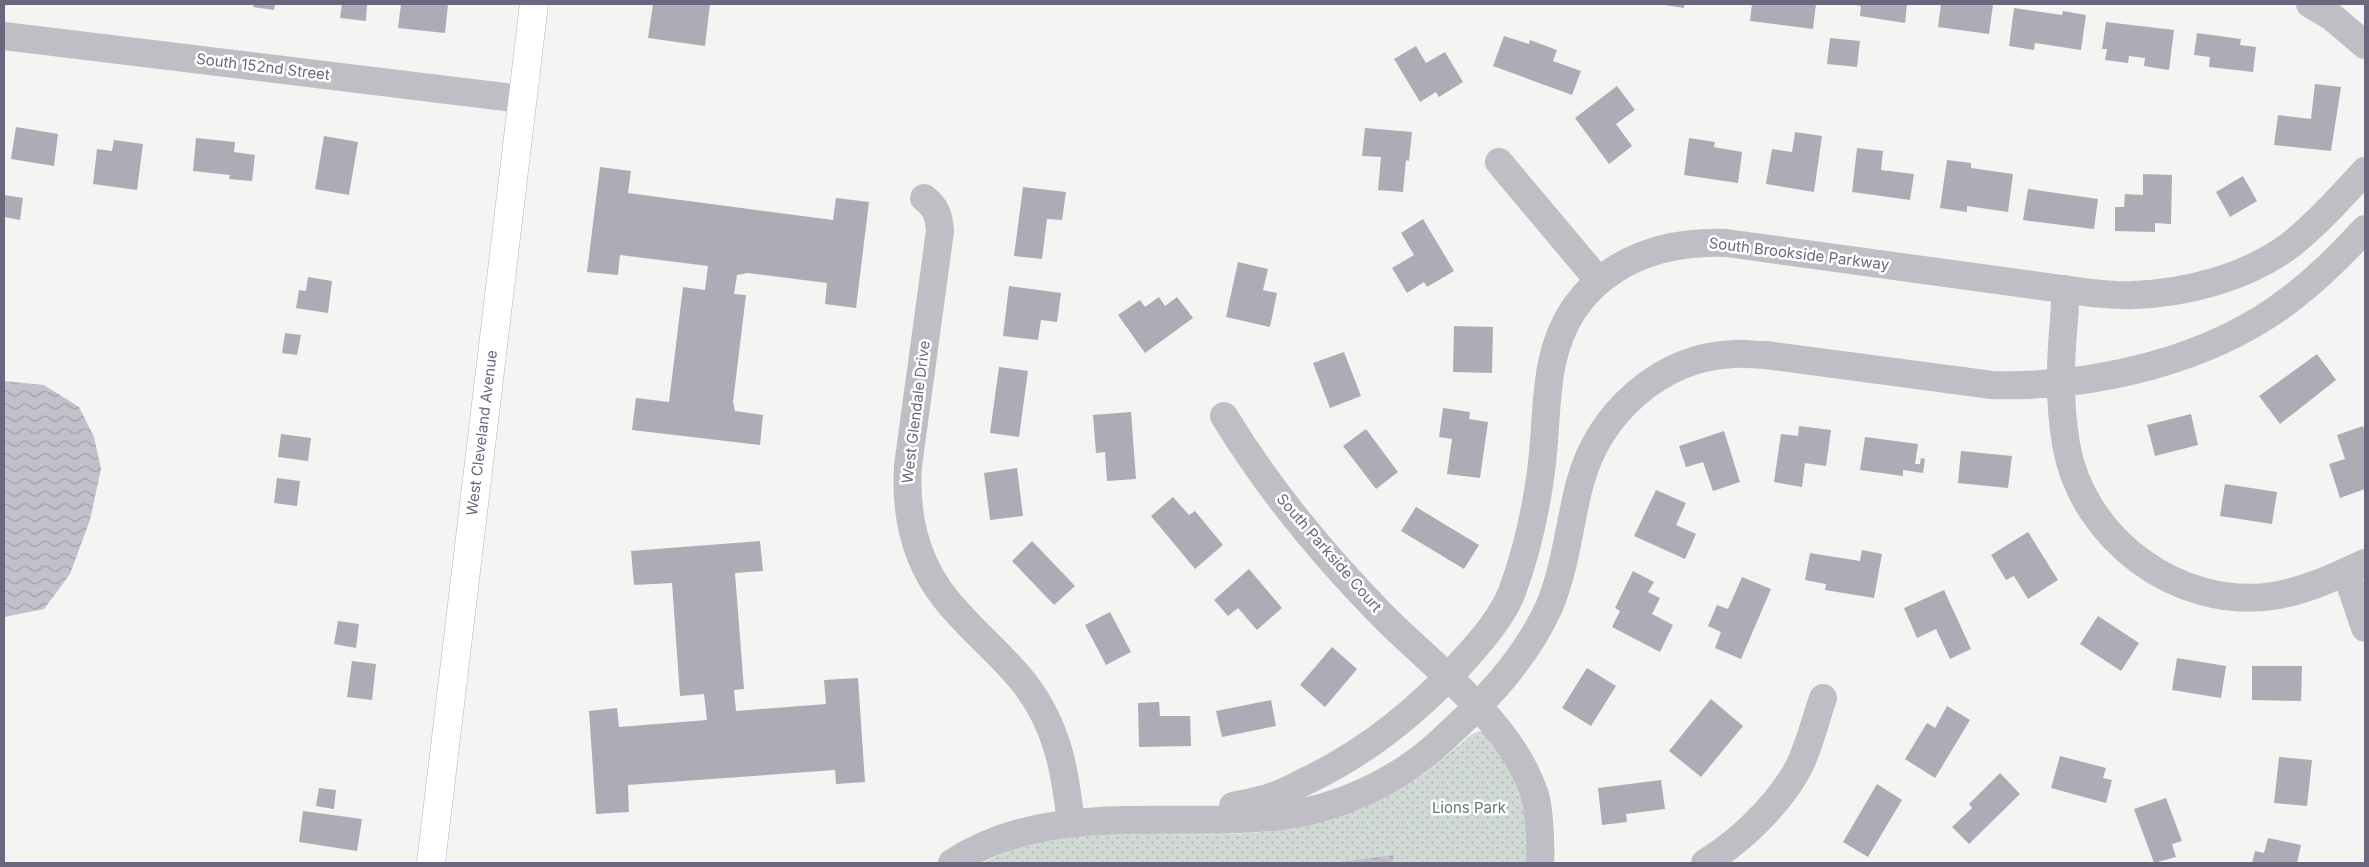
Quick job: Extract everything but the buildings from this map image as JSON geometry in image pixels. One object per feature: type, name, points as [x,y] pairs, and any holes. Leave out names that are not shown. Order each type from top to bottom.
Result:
[{"type":"main road","name":"West Cleveland Avenue","points":[[431,863],[534,4]]},
{"type":"street","points":[[2310,4],[2332,18],[2365,45]]},
{"type":"street","name":"South 152nd Street","points":[[4,36],[522,99]]},
{"type":"street","points":[[1498,162],[1599,281]]},
{"type":"street","name":"South Brookside Parkway","points":[[1167,820],[1274,796],[1325,772],[1363,751],[1393,729],[1447,679],[1482,640],[1511,594],[1538,498],[1547,394],[1553,362],[1564,325],[1572,312],[1599,281],[1630,260],[1653,250],[1687,243],[1706,242],[1809,253],[2065,289],[2132,296],[2182,290],[2246,270],[2288,246],[2321,218],[2365,171]]},
{"type":"street","name":"West Glendale Drive","points":[[924,198],[931,203],[938,213],[940,231],[908,466],[906,488],[911,526],[925,568],[945,599],[999,653],[1020,679],[1045,716],[1059,747],[1066,777],[1071,823]]},
{"type":"street","name":"South Brookside Parkway","points":[[952,863],[992,840],[1018,832],[1071,823],[1228,820],[1282,816],[1338,803],[1404,770],[1435,746],[1478,706],[1518,660],[1539,627],[1550,604],[1568,548],[1580,482],[1594,446],[1616,412],[1637,392],[1666,372],[1689,363],[1734,354],[1766,355],[1992,385],[2024,386],[2062,383],[2132,372],[2166,363],[2227,337],[2292,298],[2344,253],[2365,229]]},
{"type":"street","points":[[2065,289],[2062,383],[2066,444],[2084,497],[2099,522],[2129,554],[2150,568],[2192,589],[2212,594],[2247,597],[2271,596],[2300,591],[2355,568],[2365,628]]},
{"type":"street","name":"South Parkside Court","points":[[1224,416],[1256,464],[1309,533],[1382,615],[1447,679],[1478,706],[1516,755],[1535,796],[1539,817],[1540,863]]},
{"type":"street","points":[[1704,863],[1741,835],[1774,803],[1796,773],[1823,698]]},
{"type":"green space","name":"Lions Park","points":[[1479,731],[1488,733],[1525,799],[1531,863],[982,863],[1022,845],[1070,836],[1246,833],[1281,830],[1315,823],[1354,810],[1404,786],[1430,769],[1468,737]]},
{"type":"water","points":[[4,381],[44,385],[79,407],[94,437],[101,469],[90,520],[70,574],[44,609],[4,617]]},
{"type":"water","points":[[1395,855],[1391,863],[1276,863],[1340,862]]}]
